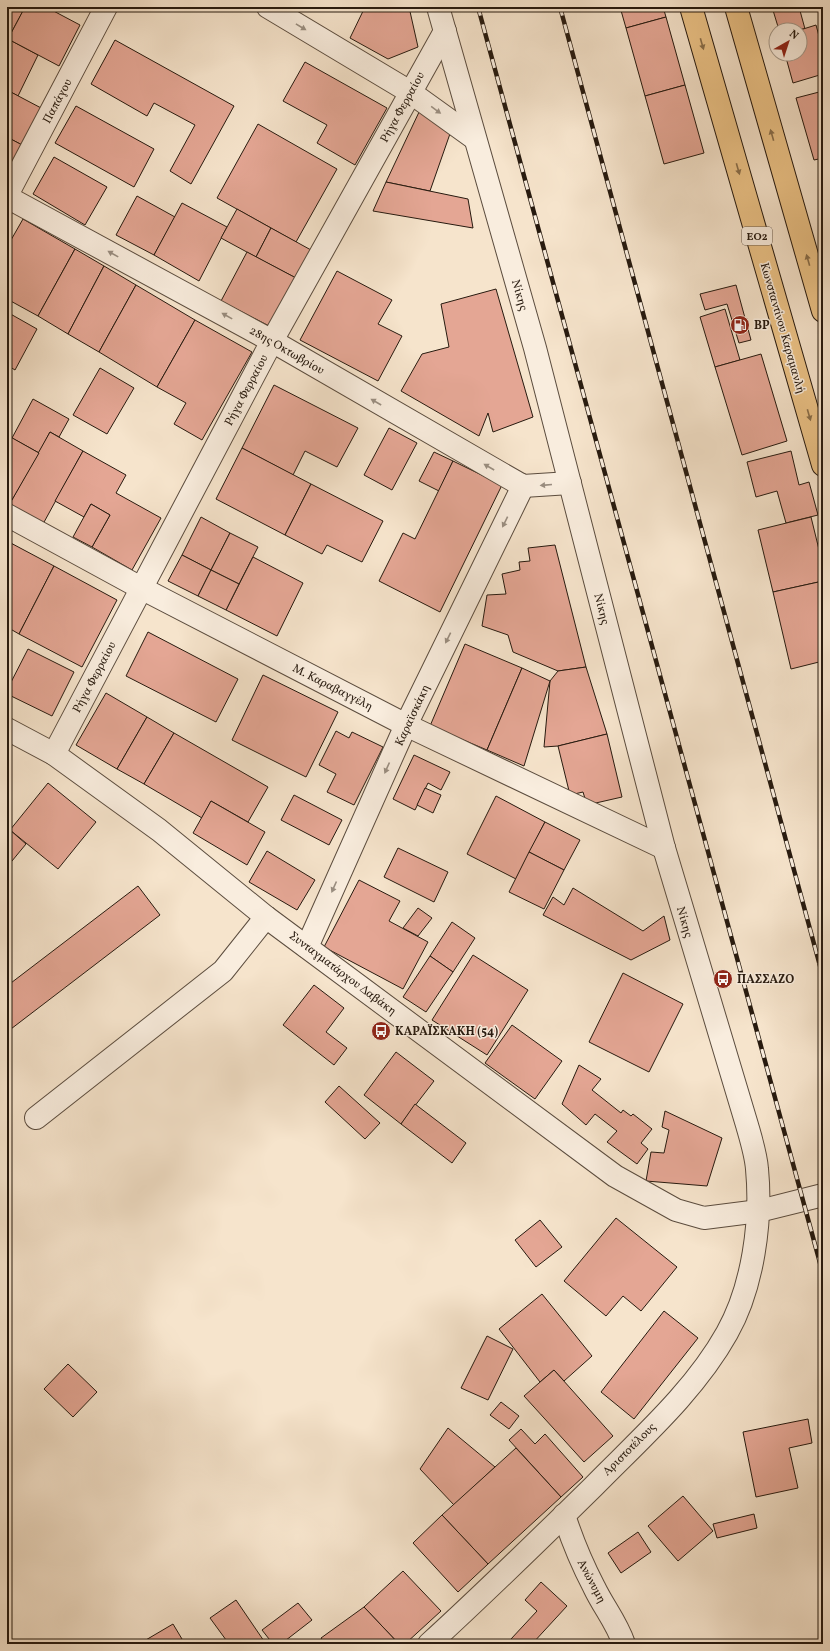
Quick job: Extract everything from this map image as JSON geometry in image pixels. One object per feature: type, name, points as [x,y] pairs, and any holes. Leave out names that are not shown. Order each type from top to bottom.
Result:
[{"type":"main road","name":"Κωνσταντίνου Καραμανλή","points":[[691,7],[823,465]]},
{"type":"main road","points":[[736,7],[823,311]]},
{"type":"street","name":"Παπάγου","points":[[7,196],[106,7]]},
{"type":"street","points":[[268,7],[410,92],[474,138]]},
{"type":"street","name":"Νίκης","points":[[438,7],[474,138],[535,348],[664,848],[747,1125],[757,1168],[759,1211]]},
{"type":"street","name":"Ρήγα Φερραίου","points":[[54,754],[140,588],[272,341],[445,31]]},
{"type":"street","name":"28ης Οκτωβρίου","points":[[7,196],[272,341],[523,486]]},
{"type":"street","points":[[523,486],[570,483]]},
{"type":"street","name":"Καραϊσκάκη","points":[[307,947],[406,725],[523,486]]},
{"type":"street","name":"Μ. Καραβαγγέλη","points":[[7,515],[140,588],[406,725],[664,848]]},
{"type":"street","name":"Συνταγματάρχου Δαβάκη","points":[[7,729],[54,754],[159,830],[266,917],[615,1176],[676,1210],[704,1218],[759,1211],[823,1195]]},
{"type":"street","points":[[36,1118],[223,971],[266,917]]},
{"type":"street","name":"Αριστοτέλους","points":[[429,1644],[471,1607],[564,1515],[678,1399],[703,1368],[727,1333],[741,1303],[749,1276],[759,1211]]},
{"type":"street","name":"Ανώνυμη","points":[[564,1515],[572,1540],[594,1588],[616,1624],[625,1644]]},
{"type":"building","points":[[7,7],[25,7],[8,39],[38,55],[18,96],[7,90]]},
{"type":"building","points":[[25,7],[46,7],[80,25],[59,66],[8,39]]},
{"type":"building","points":[[365,7],[409,7],[418,47],[388,59],[350,38]]},
{"type":"building","points":[[620,7],[663,7],[666,17],[626,28]]},
{"type":"building","points":[[772,7],[799,7],[803,22],[777,22]]},
{"type":"building","points":[[666,17],[685,85],[645,96],[626,28]]},
{"type":"building","points":[[816,25],[823,51],[823,74],[793,83],[787,62],[808,62],[808,28]]},
{"type":"building","points":[[115,40],[234,106],[191,184],[170,171],[195,125],[154,103],[147,116],[91,84]]},
{"type":"building","points":[[305,62],[387,108],[355,165],[317,143],[327,125],[283,101]]},
{"type":"building","points":[[685,85],[704,153],[664,164],[645,96]]},
{"type":"building","points":[[7,90],[43,109],[24,146],[7,137]]},
{"type":"building","points":[[823,91],[823,158],[814,160],[796,98]]},
{"type":"building","points":[[76,106],[154,149],[134,187],[55,143]]},
{"type":"building","points":[[420,110],[452,128],[430,191],[386,182]]},
{"type":"building","points":[[258,124],[337,169],[296,242],[217,198]]},
{"type":"building","points":[[7,137],[24,146],[7,176]]},
{"type":"building","points":[[54,157],[107,187],[85,225],[33,194]]},
{"type":"building","points":[[386,182],[468,199],[473,228],[373,211]]},
{"type":"building","points":[[137,196],[175,217],[154,255],[116,235]]},
{"type":"building","points":[[182,203],[227,227],[199,281],[154,255]]},
{"type":"building","points":[[237,209],[271,228],[256,257],[221,238]]},
{"type":"building","points":[[23,219],[75,249],[38,316],[7,299],[7,247]]},
{"type":"building","points":[[271,228],[311,250],[296,278],[256,257]]},
{"type":"building","points":[[75,249],[104,266],[68,334],[38,316]]},
{"type":"building","points":[[247,252],[296,278],[271,327],[221,301]]},
{"type":"building","points":[[104,266],[136,285],[99,352],[68,334]]},
{"type":"building","points":[[337,271],[392,300],[378,324],[402,336],[378,381],[300,340]]},
{"type":"building","points":[[136,285],[195,320],[157,387],[99,352]]},
{"type":"building","name":"BP","points":[[736,285],[751,340],[739,343],[727,304],[705,310],[700,294]]},
{"type":"building","points":[[496,289],[533,417],[493,432],[488,413],[479,436],[401,391],[422,354],[449,347],[441,304]]},
{"type":"building","points":[[725,309],[740,360],[715,367],[700,317]]},
{"type":"building","points":[[7,312],[37,329],[15,370],[7,365]]},
{"type":"building","points":[[195,320],[252,352],[202,440],[174,424],[186,403],[157,387]]},
{"type":"building","points":[[761,354],[787,441],[742,455],[715,367]]},
{"type":"building","points":[[100,368],[134,388],[107,434],[73,415]]},
{"type":"building","points":[[274,385],[358,428],[337,467],[305,451],[293,475],[242,448]]},
{"type":"building","points":[[33,399],[69,419],[59,437],[50,432],[39,453],[12,438]]},
{"type":"building","points":[[389,428],[417,443],[392,490],[364,475]]},
{"type":"building","points":[[50,432],[83,451],[43,524],[9,505]]},
{"type":"building","points":[[7,435],[39,453],[9,505],[7,504]]},
{"type":"building","points":[[242,448],[311,484],[285,535],[216,499]]},
{"type":"building","points":[[83,451],[126,475],[116,493],[161,518],[132,570],[92,547],[110,515],[91,504],[84,517],[55,501]]},
{"type":"building","points":[[791,451],[799,485],[809,482],[818,515],[786,523],[777,491],[756,497],[747,462]]},
{"type":"building","points":[[434,452],[453,461],[439,491],[419,481]]},
{"type":"building","points":[[453,461],[502,485],[440,612],[379,581],[403,533],[415,539]]},
{"type":"building","points":[[311,484],[383,521],[362,562],[327,545],[322,554],[285,535]]},
{"type":"building","points":[[91,504],[110,515],[92,547],[73,537]]},
{"type":"building","points":[[201,517],[230,533],[211,570],[182,555]]},
{"type":"building","points":[[811,517],[823,566],[823,581],[773,592],[758,530]]},
{"type":"building","points":[[230,533],[258,547],[239,584],[211,570]]},
{"type":"building","points":[[7,541],[54,566],[19,634],[7,627]]},
{"type":"building","points":[[555,545],[586,667],[558,671],[513,652],[508,635],[482,626],[487,595],[506,594],[502,574],[520,570],[519,562],[530,561],[528,548]]},
{"type":"building","points":[[182,555],[211,570],[198,596],[168,581]]},
{"type":"building","points":[[253,557],[303,583],[277,636],[226,610]]},
{"type":"building","points":[[54,566],[117,600],[82,667],[19,634]]},
{"type":"building","points":[[211,570],[239,584],[226,610],[198,596]]},
{"type":"building","points":[[823,581],[823,661],[791,669],[773,592]]},
{"type":"building","points":[[148,632],[238,679],[216,722],[126,676]]},
{"type":"building","points":[[465,644],[522,668],[487,750],[430,726]]},
{"type":"building","points":[[28,649],[74,672],[52,716],[7,694],[7,690]]},
{"type":"building","points":[[586,667],[607,734],[558,746],[544,747],[550,681],[558,671]]},
{"type":"building","points":[[522,668],[550,681],[524,766],[487,750]]},
{"type":"building","points":[[263,675],[338,712],[306,777],[232,740]]},
{"type":"building","points":[[106,693],[147,717],[117,769],[76,745]]},
{"type":"building","points":[[147,717],[174,733],[144,784],[117,769]]},
{"type":"building","points":[[336,731],[349,738],[352,732],[383,747],[354,805],[327,792],[336,774],[319,765]]},
{"type":"building","points":[[174,733],[268,787],[248,822],[211,801],[202,818],[144,784]]},
{"type":"building","points":[[607,734],[622,797],[587,805],[583,792],[570,795],[558,746]]},
{"type":"building","points":[[414,755],[450,772],[441,790],[428,783],[415,810],[393,799]]},
{"type":"building","points":[[48,783],[96,822],[58,869],[10,830]]},
{"type":"building","points":[[425,788],[441,795],[433,813],[417,805]]},
{"type":"building","points":[[294,795],[342,820],[329,845],[281,820]]},
{"type":"building","points":[[496,796],[545,822],[516,879],[467,854]]},
{"type":"building","points":[[211,801],[265,832],[247,865],[193,833]]},
{"type":"building","points":[[545,822],[580,840],[564,870],[529,852]]},
{"type":"building","points":[[10,830],[26,844],[7,867],[7,834]]},
{"type":"building","points":[[398,848],[448,872],[434,902],[384,877]]},
{"type":"building","points":[[267,851],[315,880],[297,910],[249,882]]},
{"type":"building","points":[[529,852],[564,870],[544,909],[509,892]]},
{"type":"building","points":[[359,880],[400,901],[389,921],[428,942],[403,989],[324,947]]},
{"type":"building","points":[[138,886],[160,915],[7,1032],[7,986]]},
{"type":"building","points":[[573,888],[643,931],[664,916],[670,940],[631,960],[543,915],[553,897],[564,905]]},
{"type":"building","points":[[418,908],[432,918],[418,936],[403,928]]},
{"type":"building","points":[[452,922],[475,938],[453,972],[430,956]]},
{"type":"building","points":[[473,955],[528,990],[487,1055],[432,1020]]},
{"type":"building","points":[[430,956],[453,972],[426,1012],[403,997]]},
{"type":"building","points":[[623,973],[683,1004],[649,1072],[589,1042]]},
{"type":"building","points":[[314,985],[344,1008],[326,1032],[347,1048],[334,1065],[283,1025]]},
{"type":"building","points":[[512,1025],[562,1061],[535,1099],[485,1063]]},
{"type":"building","points":[[396,1052],[434,1081],[401,1124],[364,1095]]},
{"type":"building","points":[[579,1065],[601,1079],[592,1090],[621,1113],[623,1110],[631,1116],[633,1114],[652,1129],[641,1143],[648,1149],[637,1164],[607,1142],[617,1131],[595,1114],[586,1125],[562,1104]]},
{"type":"building","points":[[339,1086],[380,1123],[365,1139],[325,1102]]},
{"type":"building","points":[[415,1104],[466,1143],[452,1163],[401,1124]]},
{"type":"building","points":[[665,1111],[722,1138],[707,1186],[646,1181],[651,1152],[664,1153],[669,1130],[662,1127]]},
{"type":"building","points":[[616,1218],[677,1267],[641,1311],[623,1296],[606,1316],[564,1281]]},
{"type":"building","points":[[540,1220],[562,1247],[536,1267],[515,1240]]},
{"type":"building","points":[[542,1294],[592,1356],[564,1381],[554,1370],[540,1382],[499,1329]]},
{"type":"building","points":[[664,1311],[698,1338],[634,1419],[601,1392]]},
{"type":"building","points":[[487,1336],[513,1349],[488,1400],[461,1388]]},
{"type":"building","points":[[68,1364],[97,1392],[73,1417],[44,1389]]},
{"type":"building","points":[[554,1370],[613,1436],[584,1462],[524,1396]]},
{"type":"building","points":[[501,1402],[519,1416],[509,1429],[490,1415]]},
{"type":"building","points":[[808,1419],[812,1443],[789,1448],[798,1488],[756,1497],[743,1432]]},
{"type":"building","points":[[448,1428],[495,1467],[454,1505],[420,1469]]},
{"type":"building","points":[[521,1429],[535,1444],[545,1434],[583,1477],[561,1497],[509,1440]]},
{"type":"building","points":[[516,1448],[561,1497],[488,1564],[442,1515]]},
{"type":"building","points":[[683,1496],[713,1531],[678,1561],[648,1526]]},
{"type":"building","points":[[754,1514],[757,1528],[717,1538],[713,1524]]},
{"type":"building","points":[[442,1515],[488,1564],[458,1592],[413,1543]]},
{"type":"building","points":[[638,1532],[651,1552],[621,1573],[608,1553]]},
{"type":"building","points":[[403,1571],[441,1611],[405,1644],[399,1644],[364,1607]]},
{"type":"building","points":[[541,1582],[567,1606],[532,1644],[517,1644],[511,1639],[537,1611],[525,1600]]},
{"type":"building","points":[[236,1600],[266,1644],[229,1644],[210,1618]]},
{"type":"building","points":[[298,1603],[312,1620],[281,1644],[273,1644],[262,1630]]},
{"type":"building","points":[[364,1607],[399,1644],[325,1644],[321,1638]]},
{"type":"building","points":[[173,1624],[185,1644],[139,1644]]},
{"type":"railway","points":[[478,7],[823,1274]]},
{"type":"railway","points":[[560,7],[823,977]]},
{"type":"place","name":"BP","points":[[740,325]]},
{"type":"place","name":"ΠΑΣΣΑΖΟ","points":[[723,979]]},
{"type":"place","name":"ΚΑΡΑΪΣΚΑΚΗ (54)","points":[[381,1031]]}]
